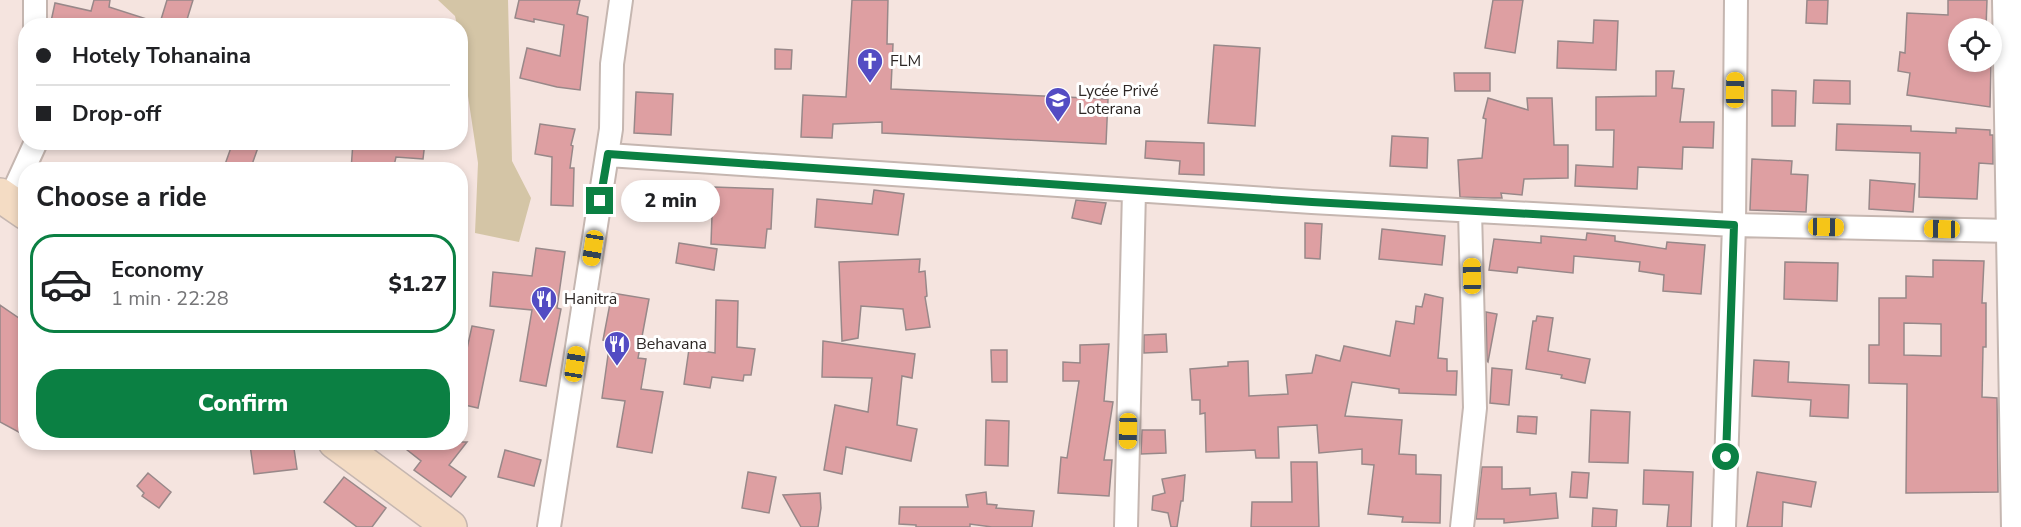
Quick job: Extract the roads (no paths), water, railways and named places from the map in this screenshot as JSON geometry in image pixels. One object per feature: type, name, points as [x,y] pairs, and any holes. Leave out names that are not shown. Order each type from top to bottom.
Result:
[{"type":"main road","points":[[346,450],[450,527]]},
{"type":"street","points":[[34,0],[35,18]]},
{"type":"street","points":[[549,527],[608,154],[611,129],[612,64],[621,0]]},
{"type":"street","points":[[1724,527],[1734,225],[1736,0]]},
{"type":"street","points":[[2007,0],[2016,527]]},
{"type":"street","points":[[608,154],[1134,191],[1470,211],[1734,225],[2011,231]]},
{"type":"street","points":[[12,203],[18,188]]},
{"type":"street","points":[[1126,527],[1134,191]]},
{"type":"street","points":[[1462,527],[1474,408],[1470,211]]},
{"type":"place","name":"FLM","points":[[870,84]]},
{"type":"place","name":"Lycée Privé Loterana","points":[[1058,123]]},
{"type":"place","name":"Hanitra","points":[[544,322]]},
{"type":"place","name":"Behavana","points":[[617,367]]}]
